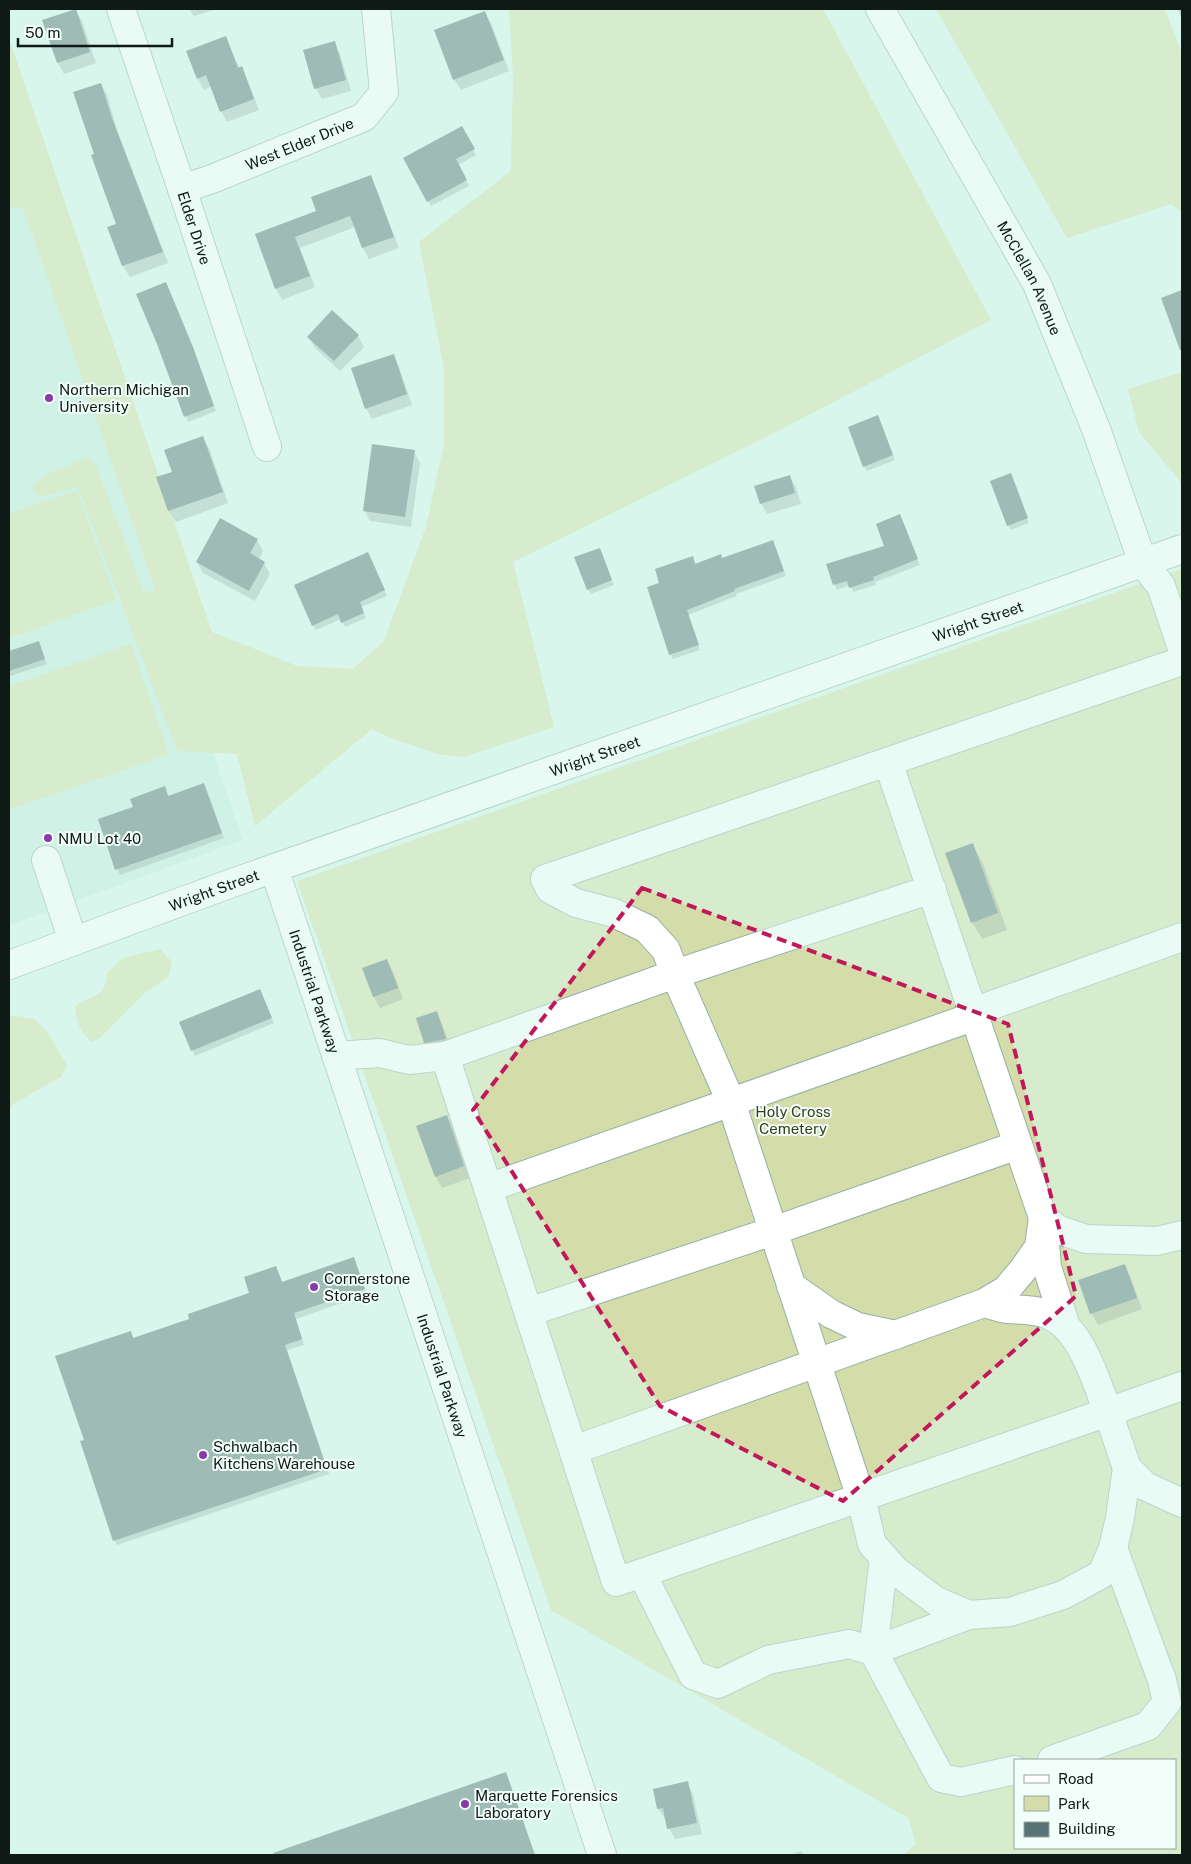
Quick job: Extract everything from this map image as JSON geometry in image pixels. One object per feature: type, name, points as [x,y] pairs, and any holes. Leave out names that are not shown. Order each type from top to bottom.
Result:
[{"type":"main road","name":"Elder Drive","points":[[121,9],[267,447]]},
{"type":"main road","name":"West Elder Drive","points":[[182,189],[212,179],[364,117],[384,92],[376,9]]},
{"type":"main road","name":"McClellan Avenue","points":[[880,9],[1036,284],[1096,429],[1144,562],[1161,586],[1182,648]]},
{"type":"main road","name":"Wright Street","points":[[9,965],[274,868],[1182,549]]},
{"type":"main road","points":[[970,1615],[936,1601],[896,1570],[872,1544],[861,1498],[731,1102],[666,950],[647,929],[614,913],[576,903],[550,889],[545,879],[1182,661]]},
{"type":"main road","points":[[888,762],[1043,1218],[1047,1267],[1066,1327],[1084,1352],[1108,1412],[1127,1468],[1145,1486],[1182,1503]]},
{"type":"main road","points":[[46,860],[73,941]]},
{"type":"main road","name":"Industrial Parkway","points":[[274,868],[602,1855]]},
{"type":"main road","points":[[336,1056],[380,1053],[409,1060],[445,1056],[675,974],[932,889]]},
{"type":"main road","points":[[488,1188],[975,1016],[984,1008],[1182,937]]},
{"type":"main road","points":[[445,1056],[616,1582],[1182,1386]]},
{"type":"main road","points":[[529,1312],[773,1231],[1018,1145]]},
{"type":"main road","points":[[1043,1218],[1059,1230],[1086,1239],[1157,1241],[1182,1235]]},
{"type":"main road","points":[[574,1450],[984,1304],[1006,1290],[1022,1272],[1039,1247],[1043,1218]]},
{"type":"main road","points":[[791,1286],[832,1314],[858,1327],[897,1335]]},
{"type":"main road","points":[[984,1304],[1004,1309],[1028,1310],[1049,1315],[1066,1327]]},
{"type":"main road","points":[[642,1574],[693,1674],[718,1684],[768,1660],[849,1644],[873,1650],[970,1615],[1010,1612],[1063,1595],[1102,1574],[1113,1548],[1120,1518],[1127,1468]]},
{"type":"main road","points":[[1055,1759],[1148,1726],[1167,1702],[1162,1680],[1113,1548]]},
{"type":"main road","points":[[884,1558],[873,1650],[941,1778],[961,1782],[1014,1770]]},
{"type":"highlighted area","points":[[642,888],[1008,1024],[1076,1296],[843,1501],[660,1406],[473,1110]]},
{"type":"shaded area","name":"Northern Michigan University","points":[[9,168],[243,840],[9,925]]},
{"type":"green space","points":[[509,9],[823,9],[991,320],[768,436],[513,562],[554,727],[464,757],[438,754],[391,738],[372,729],[255,826],[237,754],[177,751],[78,487],[41,496],[34,492],[33,485],[50,473],[88,457],[95,463],[143,590],[151,592],[155,588],[23,208],[9,208],[9,39],[212,632],[297,666],[353,669],[384,641],[426,527],[444,444],[444,368],[419,242],[511,171],[513,76]]},
{"type":"green space","points":[[936,9],[1165,9],[1182,54],[1182,212],[1171,204],[1067,238]]},
{"type":"green space","points":[[1182,372],[1182,491],[1180,481],[1139,432],[1128,389]]},
{"type":"green space","points":[[77,490],[116,600],[9,638],[9,514]]},
{"type":"green space","name":"Holy Cross Cemetery","points":[[1182,569],[1182,1855],[903,1855],[916,1844],[908,1818],[551,1610],[297,881]]},
{"type":"green space","points":[[131,644],[169,754],[9,810],[9,686]]},
{"type":"green space","points":[[160,949],[172,962],[169,976],[146,992],[102,1036],[93,1042],[89,1039],[80,1026],[75,1006],[101,991],[108,972],[123,958]]},
{"type":"green space","points":[[9,1017],[34,1019],[47,1031],[67,1066],[61,1077],[13,1104],[9,1111]]},
{"type":"building","points":[[76,9],[90,52],[57,63],[42,20]]},
{"type":"building","points":[[485,11],[504,60],[453,80],[434,30]]},
{"type":"building","points":[[226,36],[238,68],[242,66],[254,99],[220,112],[206,75],[197,79],[186,51]]},
{"type":"building","points":[[335,41],[346,80],[314,89],[303,50]]},
{"type":"building","points":[[101,83],[112,118],[163,252],[122,266],[107,227],[116,224],[91,155],[94,154],[73,92]]},
{"type":"building","points":[[462,126],[475,149],[456,159],[467,180],[427,202],[403,158]]},
{"type":"building","points":[[371,175],[394,237],[362,248],[350,216],[295,237],[310,276],[275,289],[255,234],[316,211],[311,197]]},
{"type":"building","points":[[166,282],[193,347],[214,406],[184,417],[136,294]]},
{"type":"building","points":[[1182,290],[1182,350],[1180,350],[1161,298]]},
{"type":"building","points":[[332,310],[359,335],[334,361],[307,337]]},
{"type":"building","points":[[394,354],[407,394],[365,409],[351,368]]},
{"type":"building","points":[[878,415],[893,455],[863,467],[848,427]]},
{"type":"building","points":[[203,436],[223,492],[168,511],[156,477],[172,472],[164,450]]},
{"type":"building","points":[[372,444],[415,450],[405,517],[363,511]]},
{"type":"building","points":[[1011,473],[1028,518],[1007,526],[990,481]]},
{"type":"building","points":[[790,475],[795,493],[760,504],[754,486]]},
{"type":"building","points":[[900,514],[918,559],[873,577],[874,580],[849,588],[847,581],[833,585],[826,564],[884,546],[876,524]]},
{"type":"building","points":[[220,518],[258,539],[250,553],[265,562],[249,591],[196,562]]},
{"type":"building","points":[[773,540],[784,571],[734,589],[735,591],[687,610],[699,645],[669,655],[647,587],[659,583],[655,569],[693,556],[695,564],[721,554],[722,558]]},
{"type":"building","points":[[600,548],[612,580],[587,590],[574,557]]},
{"type":"building","points":[[368,552],[385,590],[360,602],[364,613],[341,623],[338,614],[312,626],[294,585]]},
{"type":"building","points":[[39,641],[45,659],[9,671],[9,651]]},
{"type":"building","points":[[204,783],[222,833],[115,870],[98,819],[133,807],[130,799],[165,786],[168,796]]},
{"type":"building","points":[[973,843],[998,913],[971,923],[945,853]]},
{"type":"building","points":[[387,959],[398,988],[373,997],[362,968]]},
{"type":"building","points":[[260,989],[272,1018],[191,1051],[179,1022]]},
{"type":"building","points":[[437,1011],[446,1039],[424,1043],[416,1018]]},
{"type":"building","points":[[447,1115],[464,1166],[435,1177],[416,1126]]},
{"type":"building","points":[[354,1257],[365,1289],[294,1313],[302,1339],[285,1345],[327,1469],[113,1541],[80,1441],[84,1440],[55,1356],[131,1331],[133,1338],[189,1319],[188,1314],[249,1293],[244,1277],[276,1266],[282,1282]]},
{"type":"building","points":[[1125,1264],[1137,1298],[1090,1314],[1078,1280]]},
{"type":"building","name":"Marquette Forensics Laboratory","points":[[506,1772],[535,1855],[274,1855],[273,1853]]},
{"type":"building","points":[[688,1781],[697,1823],[667,1829],[663,1808],[657,1809],[653,1789]]},
{"type":"place","name":"Northern Michigan University","points":[[49,398]]},
{"type":"place","name":"NMU Lot 40","points":[[48,838]]},
{"type":"place","name":"Cornerstone Storage","points":[[314,1287]]},
{"type":"place","name":"Schwalbach Kitchens Warehouse","points":[[203,1455]]},
{"type":"place","name":"Marquette Forensics Laboratory","points":[[465,1804]]}]
